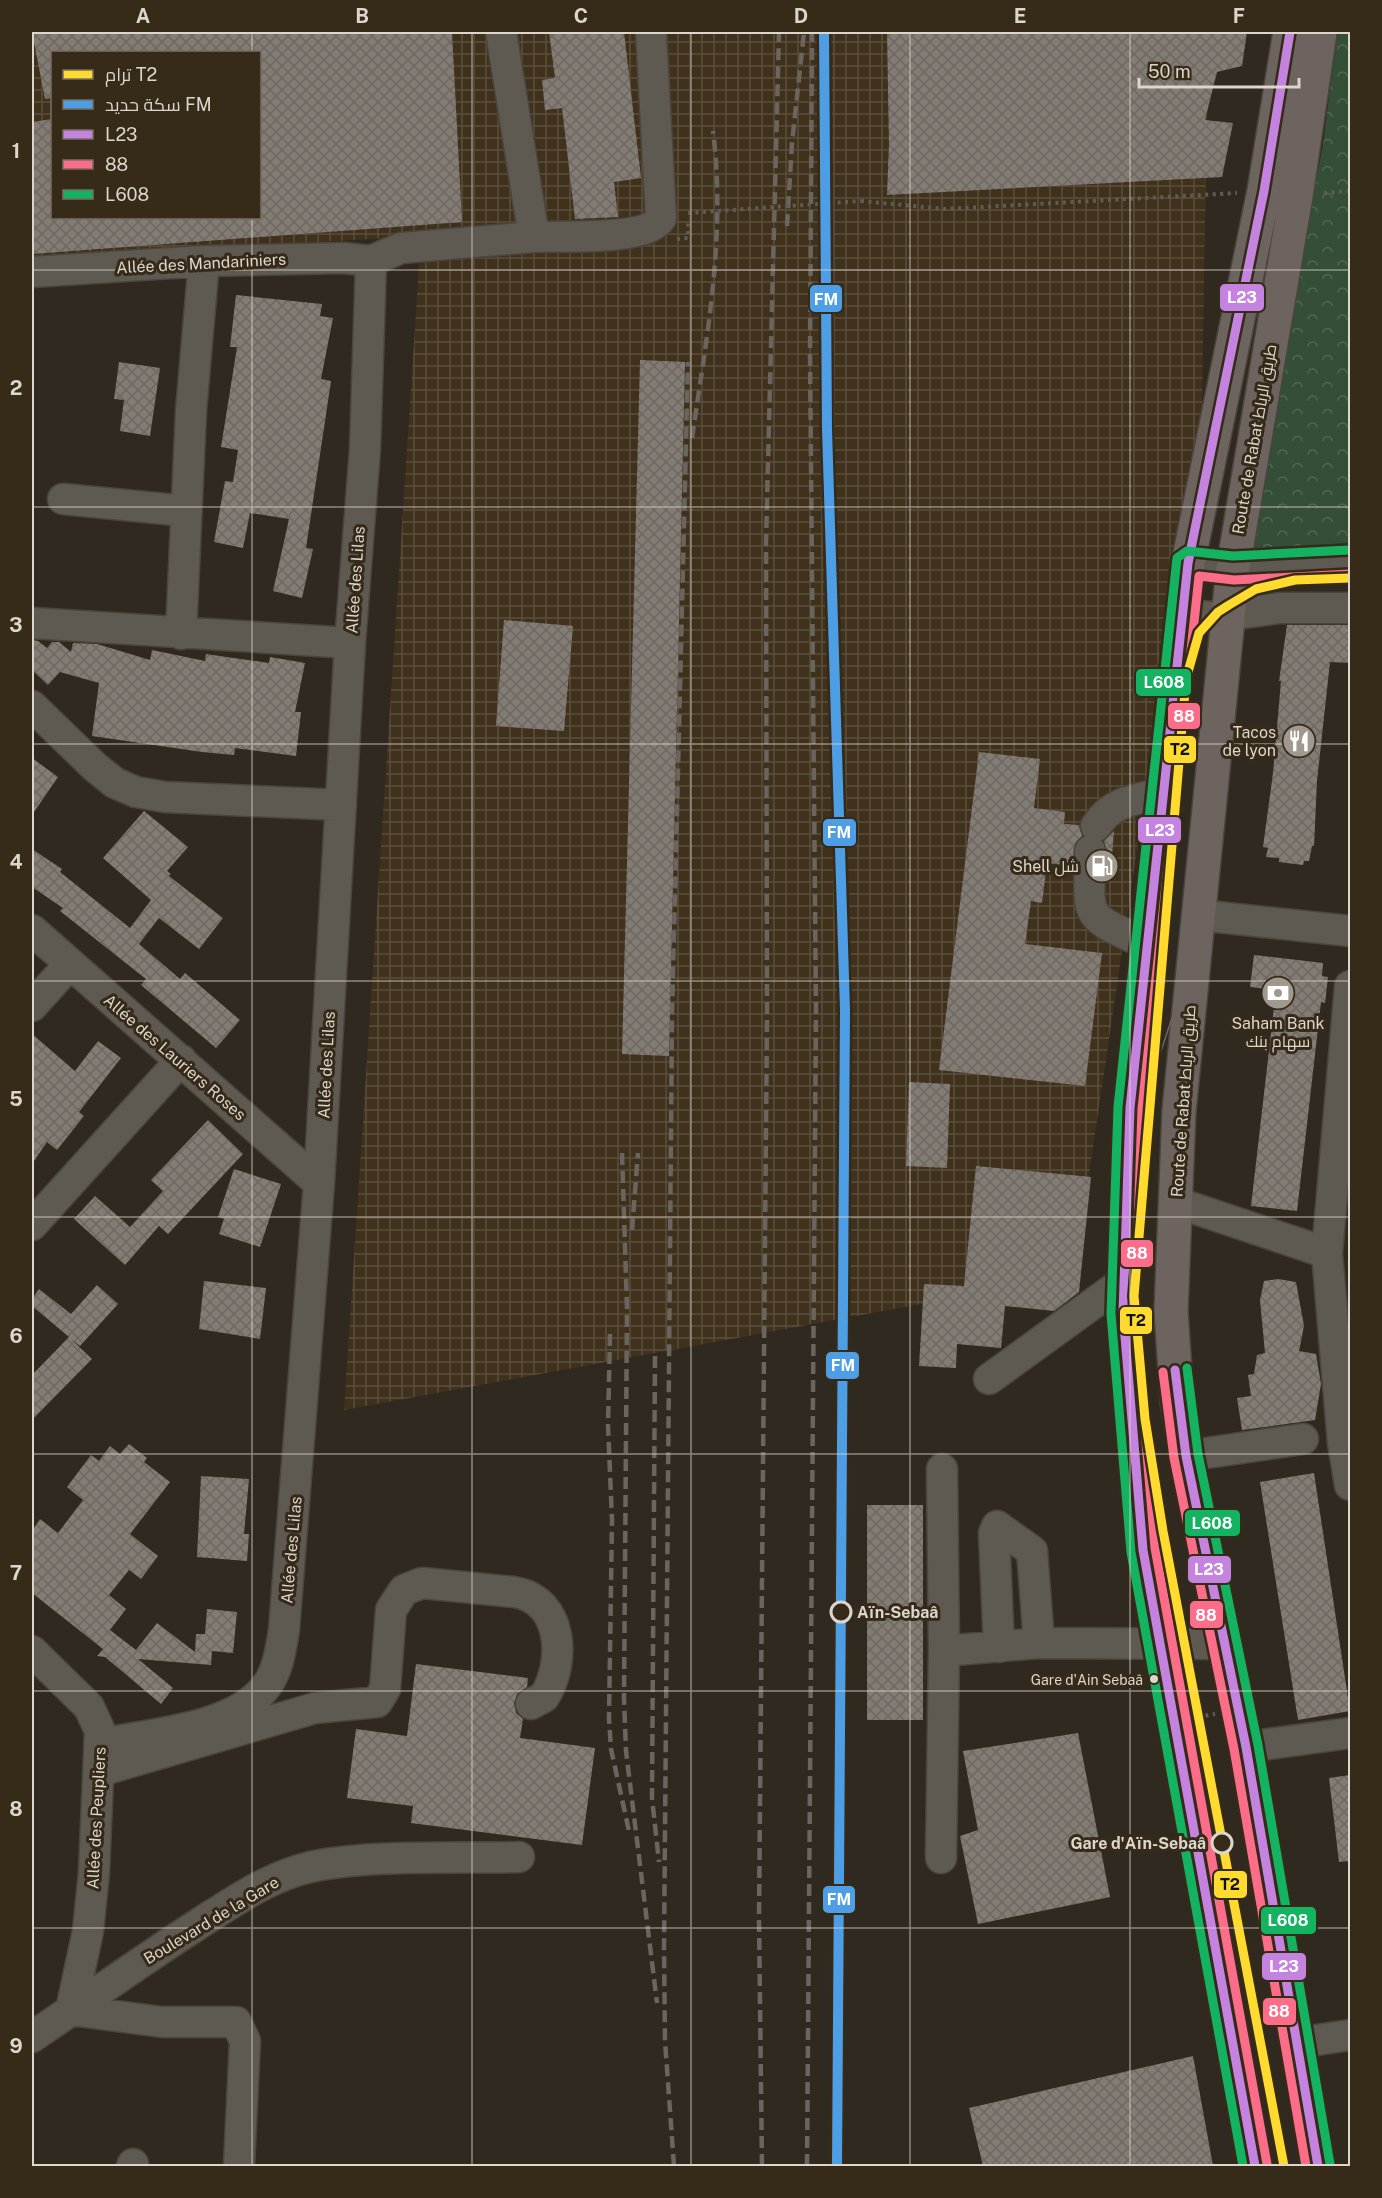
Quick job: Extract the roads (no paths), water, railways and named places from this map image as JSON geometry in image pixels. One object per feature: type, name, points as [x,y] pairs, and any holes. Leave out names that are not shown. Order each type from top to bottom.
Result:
[{"type":"main road","points":[[1255,2166],[1143,1550],[1128,1394],[1123,1312],[1130,1108],[1188,563],[1264,191],[1290,32]]},
{"type":"main road","name":"Route de Rabat طريق الرباط","points":[[1318,2166],[1246,1747],[1236,1711],[1186,1456],[1177,1401],[1171,1311],[1179,1111],[1233,567],[1296,196],[1320,32]]},
{"type":"street","points":[[501,32],[534,237]]},
{"type":"street","points":[[371,261],[401,248],[534,237],[612,234],[652,228],[661,218],[651,32]]},
{"type":"street","name":"Allée des Mandariniers","points":[[32,272],[204,261],[344,258],[371,261]]},
{"type":"street","points":[[182,634],[186,510],[204,261]]},
{"type":"street","name":"Allée des Lilas","points":[[101,1758],[236,1712],[261,1694],[279,1660],[285,1618],[319,1183],[350,643],[365,449],[371,261]]},
{"type":"street","points":[[63,499],[186,510]]},
{"type":"street","points":[[1188,563],[1233,567],[1350,562]]},
{"type":"street","points":[[1183,615],[1214,617],[1280,608],[1350,608]]},
{"type":"street","points":[[32,623],[350,643]]},
{"type":"street","points":[[32,706],[95,767],[115,783],[136,792],[165,798],[341,805]]},
{"type":"street","points":[[1147,944],[1106,925],[1094,916],[1089,901],[1093,838],[1108,811],[1118,804],[1163,793]]},
{"type":"street","points":[[1198,915],[1350,931]]},
{"type":"street","name":"Allée des Lauriers Roses","points":[[32,930],[319,1183]]},
{"type":"street","points":[[32,1006],[69,965]]},
{"type":"street","points":[[1350,986],[1348,1050],[1327,1253],[1350,1485]]},
{"type":"street","points":[[32,1226],[181,1060]]},
{"type":"street","points":[[1175,1202],[1327,1253]]},
{"type":"street","points":[[989,1379],[1124,1282]]},
{"type":"street","points":[[1186,1456],[1303,1439]]},
{"type":"street","points":[[941,1858],[944,1651],[942,1468]]},
{"type":"street","points":[[999,1647],[994,1533],[997,1526],[1032,1551],[1040,1643]]},
{"type":"street","points":[[101,1758],[315,1708],[377,1702],[385,1689],[391,1610],[404,1590],[422,1583],[524,1593],[540,1603],[557,1639],[558,1664],[544,1698],[531,1704]]},
{"type":"street","points":[[944,1651],[1040,1643],[1223,1644]]},
{"type":"street","name":"Allée des Peupliers","points":[[32,1651],[89,1707],[98,1724],[101,1758],[88,1931],[72,2010]]},
{"type":"street","points":[[1246,1747],[1350,1733]]},
{"type":"street","name":"Boulevard de la Gare","points":[[32,2037],[187,1931],[257,1887],[280,1876],[311,1867],[354,1862],[519,1857]]},
{"type":"street","points":[[72,2010],[162,2022],[236,2022],[245,2041],[239,2166]]},
{"type":"street","points":[[1297,2043],[1350,2035]]},
{"type":"tram line","name":"T2","points":[[1284,2166],[1163,1531],[1145,1419],[1134,1296],[1186,679],[1199,633],[1218,612],[1256,589],[1295,580],[1350,578]]},
{"type":"tram line","points":[[1152,1078],[1172,1018]]},
{"type":"railway","points":[[762,2166],[759,1919],[767,1015],[766,542],[779,32]]},
{"type":"railway","points":[[787,226],[792,143],[804,32]]},
{"type":"railway","points":[[807,2166],[816,1011],[810,356],[812,32]]},
{"type":"railway","points":[[692,438],[709,323],[716,247],[716,170],[713,131]]},
{"type":"railway","points":[[674,2166],[665,2041],[664,1949],[672,1015],[688,362]]},
{"type":"railway","points":[[622,1153],[627,1308],[624,1699],[626,1751],[657,2003]]},
{"type":"railway","points":[[632,1230],[638,1153]]},
{"type":"railway","points":[[610,1334],[608,1425],[612,1520],[609,1719],[611,1749],[629,1831]]},
{"type":"railway","points":[[655,1356],[652,1798],[659,1862]]},
{"type":"rail line","name":"FM","points":[[824,32],[827,429],[845,1010],[837,2166]]},
{"type":"place","name":"Tacos de lyon","points":[[1299,741]]},
{"type":"place","name":"Shell شل","points":[[1102,866]]},
{"type":"place","name":"Saham Bank سهام بنك","points":[[1278,993]]},
{"type":"place","name":"Aïn-Sebaâ","points":[[841,1612]]},
{"type":"place","name":"Gare d'Ain Sebaâ","points":[[1154,1679]]},
{"type":"place","name":"Gare d'Aïn-Sebaâ","points":[[1222,1843]]}]
